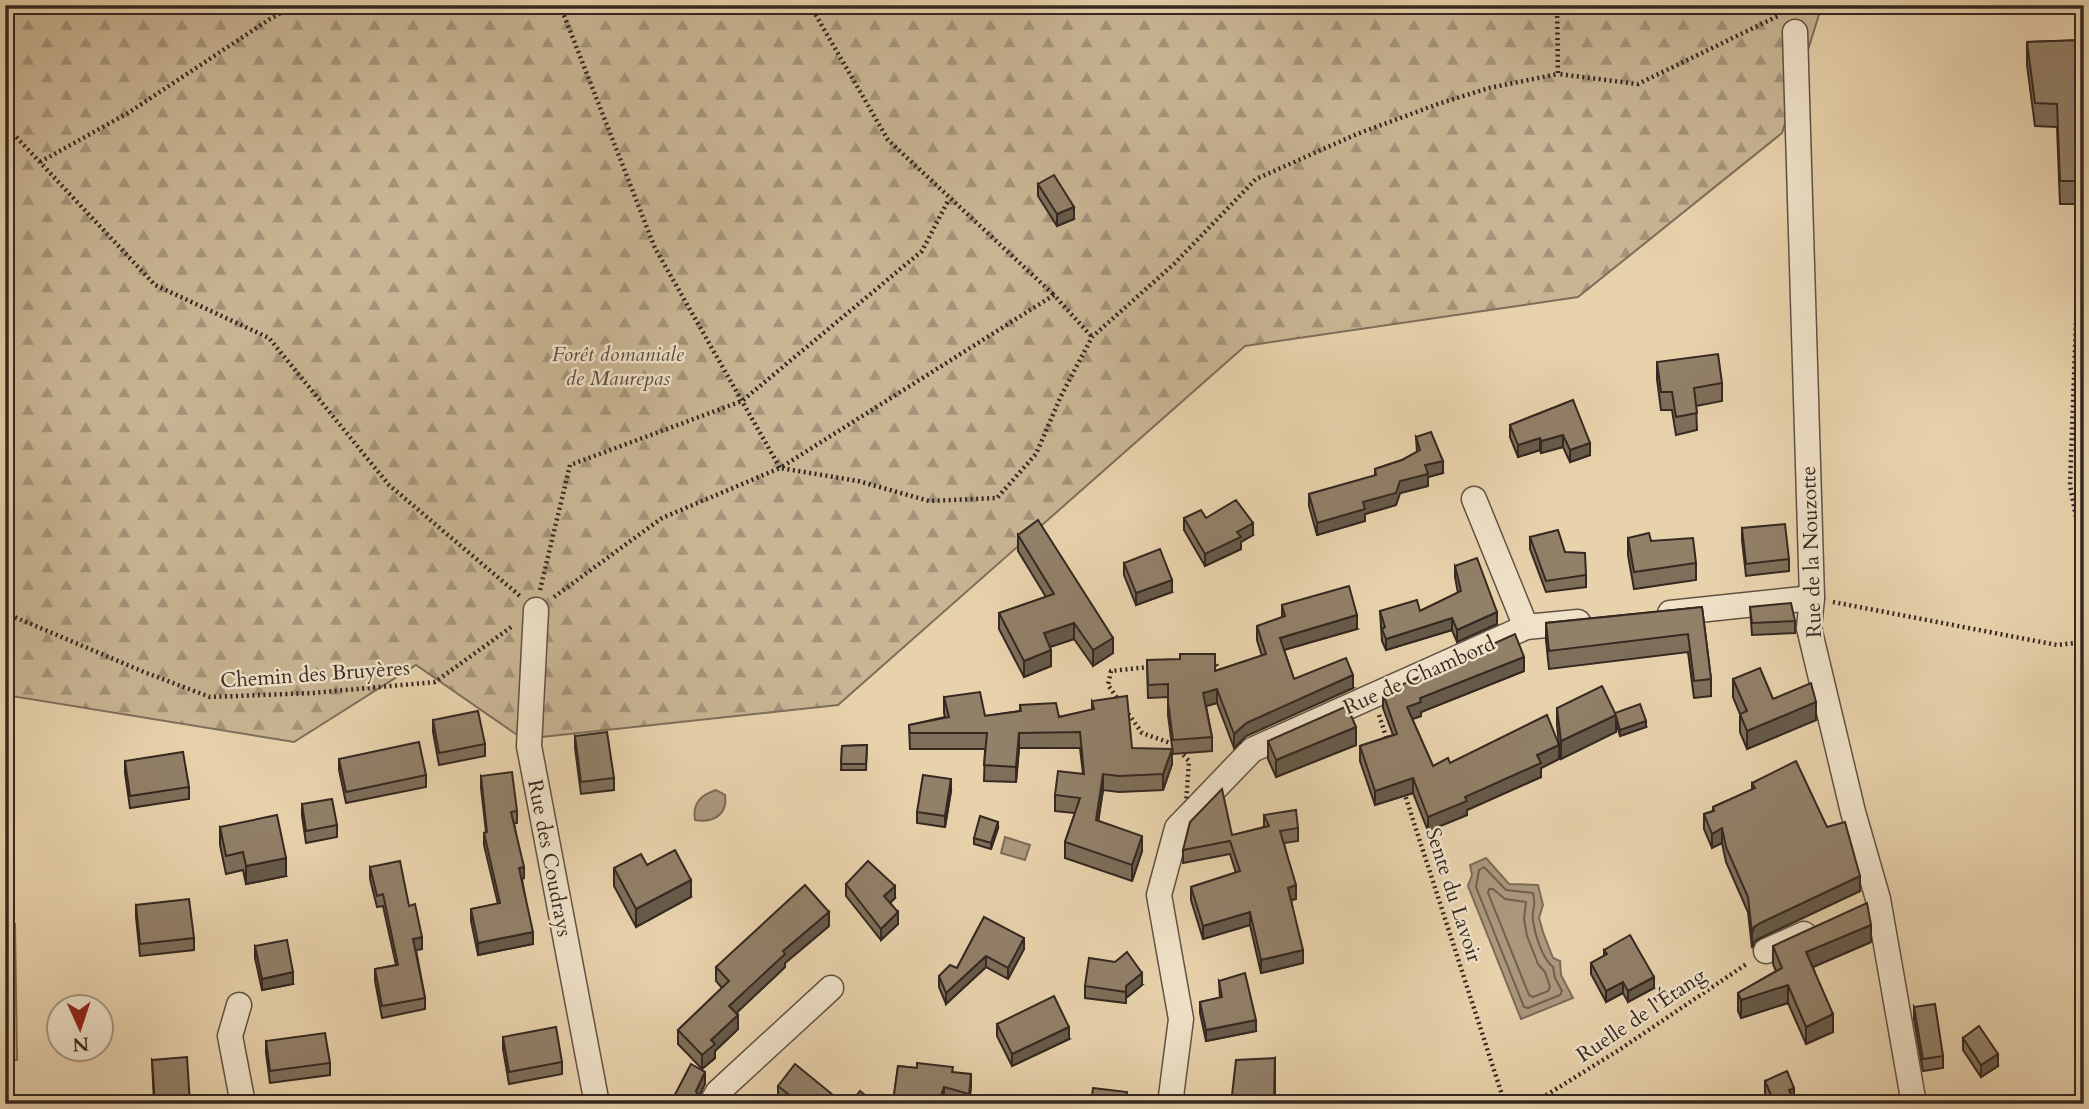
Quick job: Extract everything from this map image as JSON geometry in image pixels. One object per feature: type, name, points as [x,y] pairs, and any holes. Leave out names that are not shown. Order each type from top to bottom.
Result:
[{"type":"street","name":"Rue de la Nouzotte","points":[[1790,22],[1812,598],[1809,628],[1853,812],[1878,899],[1914,1104]]},
{"type":"street","points":[[1474,499],[1526,627]]},
{"type":"street","points":[[1649,615],[1812,598]]},
{"type":"street","name":"Rue des Coudrays","points":[[536,610],[528,746],[597,1104]]},
{"type":"street","name":"Rue de Chambord","points":[[1170,1104],[1181,1019],[1159,895],[1177,828],[1252,750],[1526,627],[1594,620]]},
{"type":"street","points":[[1853,911],[1878,899]]},
{"type":"street","points":[[1766,951],[1829,922]]},
{"type":"street","points":[[711,1104],[718,1092],[831,988]]},
{"type":"street","points":[[239,1005],[230,1036],[243,1104]]},
{"type":"path","points":[[40,162],[128,113],[295,5]]},
{"type":"path","points":[[445,5],[453,5]]},
{"type":"path","points":[[560,5],[655,248],[780,468],[858,481],[929,501],[997,498],[1036,454],[1092,337],[1174,264],[1256,178],[1357,134],[1489,88],[1558,74],[1638,84],[1790,22]]},
{"type":"path","points":[[810,5],[888,140],[1054,295],[1092,337]]},
{"type":"path","points":[[1557,5],[1558,74]]},
{"type":"path","points":[[5,125],[155,285],[269,338],[389,485],[536,610],[570,465],[742,401],[922,251],[949,199]]},
{"type":"path","points":[[2078,268],[2070,485],[2084,559]]},
{"type":"path","name":"Chemin des Bruyères","points":[[5,613],[210,697],[313,693],[435,682],[663,518],[780,468],[1054,295]]},
{"type":"path","points":[[1812,598],[2057,645],[2084,642]]},
{"type":"path","points":[[1213,660],[1226,680],[1241,737],[1238,754],[1186,803],[1189,761],[1173,744],[1142,733],[1108,685],[1111,671],[1213,660]]},
{"type":"path","points":[[1373,696],[1390,749]]},
{"type":"path","name":"Sente du Lavoir","points":[[1403,789],[1505,1104]]},
{"type":"path","name":"Ruelle de l'Étang","points":[[1532,1104],[1619,1050],[1766,951]]},
{"type":"green space","name":"Forêt domaniale de Maurepas","points":[[5,5],[1822,5],[1782,133],[1578,297],[1245,346],[838,705],[523,739],[416,665],[294,742],[5,695]]},
{"type":"green space","points":[[5,924],[15,924],[17,1060],[5,1060]]},
{"type":"water","points":[[716,790],[725,795],[722,812],[713,819],[695,820],[696,804],[706,794]]},
{"type":"water","points":[[1005,837],[1030,845],[1025,860],[1001,853]]},
{"type":"water","points":[[1486,858],[1509,884],[1538,885],[1543,905],[1539,918],[1543,932],[1553,958],[1560,961],[1561,975],[1573,998],[1521,1019],[1468,886],[1472,875],[1470,865]]},
{"type":"building","points":[[2084,40],[2084,181],[2060,181],[2057,104],[2035,103],[2027,42]]},
{"type":"building","points":[[1054,175],[1074,207],[1057,214],[1038,184]]},
{"type":"building","points":[[1718,354],[1722,383],[1694,388],[1697,413],[1676,417],[1672,392],[1661,392],[1657,362]]},
{"type":"building","points":[[1573,400],[1590,443],[1570,450],[1563,435],[1518,445],[1510,425]]},
{"type":"building","points":[[1431,432],[1443,461],[1425,465],[1428,474],[1400,481],[1396,493],[1363,502],[1365,509],[1317,523],[1309,494],[1376,475],[1375,469],[1402,460],[1420,450],[1416,437]]},
{"type":"building","points":[[1236,500],[1253,523],[1237,532],[1241,537],[1205,554],[1184,518],[1201,510],[1206,518]]},
{"type":"building","points":[[1038,520],[1113,638],[1093,650],[1074,623],[1044,633],[1051,650],[1024,661],[999,613],[1054,594],[1018,535]]},
{"type":"building","points":[[1785,524],[1789,559],[1746,564],[1742,528]]},
{"type":"building","points":[[1558,530],[1565,552],[1585,553],[1586,575],[1546,581],[1530,537]]},
{"type":"building","points":[[1649,533],[1651,541],[1693,538],[1696,563],[1634,572],[1628,538]]},
{"type":"building","points":[[1160,549],[1172,580],[1136,593],[1124,563]]},
{"type":"building","points":[[1477,558],[1497,612],[1457,630],[1452,618],[1386,639],[1380,611],[1417,600],[1420,611],[1461,591],[1455,566]]},
{"type":"building","points":[[1349,586],[1357,615],[1280,638],[1294,679],[1346,658],[1353,675],[1246,723],[1234,734],[1217,689],[1203,693],[1212,737],[1173,740],[1168,684],[1148,685],[1147,660],[1180,659],[1180,654],[1215,654],[1215,671],[1266,654],[1257,626],[1285,616],[1282,605]]},
{"type":"building","points":[[1791,603],[1795,621],[1752,623],[1750,607]]},
{"type":"building","points":[[1702,607],[1711,679],[1694,681],[1688,634],[1549,651],[1546,623]]},
{"type":"building","points":[[1515,634],[1524,657],[1420,698],[1421,702],[1407,707],[1433,766],[1448,758],[1450,763],[1547,715],[1559,745],[1537,755],[1541,763],[1465,797],[1467,801],[1428,817],[1413,778],[1375,791],[1360,746],[1397,734],[1383,693]]},
{"type":"building","points":[[1760,668],[1773,699],[1811,683],[1816,702],[1747,731],[1740,714],[1747,711],[1733,679]]},
{"type":"building","points":[[1602,686],[1616,715],[1561,741],[1557,708]]},
{"type":"building","points":[[980,692],[985,716],[1021,711],[1020,705],[1056,703],[1059,717],[1094,709],[1092,701],[1127,696],[1132,748],[1172,749],[1163,774],[1103,774],[1096,820],[1142,836],[1132,865],[1065,842],[1080,798],[1055,795],[1058,771],[1084,774],[1080,732],[1019,733],[1016,767],[984,765],[987,733],[910,733],[909,725],[949,717],[944,697]]},
{"type":"building","points":[[1640,704],[1646,721],[1620,730],[1615,713]]},
{"type":"building","points":[[1347,706],[1356,727],[1276,760],[1268,741]]},
{"type":"building","points":[[478,711],[485,744],[439,753],[433,720]]},
{"type":"building","points":[[607,732],[614,778],[581,782],[575,736]]},
{"type":"building","points":[[419,742],[426,775],[346,792],[339,759]]},
{"type":"building","points":[[867,745],[866,764],[841,764],[842,746]]},
{"type":"building","points":[[183,752],[189,787],[130,796],[125,761]]},
{"type":"building","points":[[1796,761],[1827,827],[1845,822],[1860,876],[1760,923],[1754,927],[1752,933],[1748,897],[1726,847],[1722,828],[1712,834],[1704,814],[1714,811],[1713,807],[1755,788],[1752,783]]},
{"type":"building","points":[[512,772],[517,811],[511,812],[524,867],[519,868],[533,932],[478,943],[471,909],[500,903],[484,833],[487,832],[481,776]]},
{"type":"building","points":[[923,775],[951,779],[945,816],[917,812]]},
{"type":"building","points":[[1222,789],[1232,835],[1269,826],[1264,815],[1296,810],[1298,828],[1280,831],[1296,885],[1288,888],[1303,950],[1261,960],[1250,912],[1203,926],[1191,887],[1240,871],[1230,841],[1183,850],[1190,822]]},
{"type":"building","points":[[332,799],[337,825],[306,831],[302,804]]},
{"type":"building","points":[[277,815],[286,858],[246,866],[243,852],[226,856],[220,827]]},
{"type":"building","points":[[980,816],[998,822],[991,843],[974,838]]},
{"type":"building","points":[[675,850],[691,880],[636,909],[614,868],[641,854],[647,865]]},
{"type":"building","points":[[400,861],[409,906],[415,904],[422,937],[413,939],[425,998],[382,1006],[375,969],[398,965],[383,894],[377,896],[370,867]]},
{"type":"building","points":[[868,861],[895,886],[884,896],[898,912],[881,929],[846,884]]},
{"type":"building","points":[[805,885],[829,912],[783,951],[785,954],[729,1006],[738,1015],[711,1040],[715,1044],[702,1055],[678,1030],[729,981],[716,967]]},
{"type":"building","points":[[189,899],[194,938],[140,944],[136,905]]},
{"type":"building","points":[[1867,903],[1871,925],[1806,952],[1833,1014],[1806,1027],[1788,985],[1741,1000],[1738,993],[1782,968],[1773,946]]},
{"type":"building","points":[[984,917],[1024,938],[1008,968],[986,956],[946,993],[939,976],[950,965],[957,968]]},
{"type":"building","points":[[1630,935],[1654,977],[1628,991],[1623,982],[1606,991],[1591,963],[1607,954],[1604,950]]},
{"type":"building","points":[[287,940],[293,972],[262,979],[255,946]]},
{"type":"building","points":[[1127,952],[1142,973],[1126,986],[1126,992],[1085,986],[1089,958],[1115,962]]},
{"type":"building","points":[[1245,973],[1256,1020],[1206,1030],[1200,1002],[1222,997],[1219,981]]},
{"type":"building","points":[[1054,996],[1069,1027],[1012,1054],[997,1024]]},
{"type":"building","points":[[1935,1004],[1943,1056],[1923,1059],[1914,1007]]},
{"type":"building","points":[[1979,1026],[1998,1054],[1981,1065],[1963,1038]]},
{"type":"building","points":[[556,1027],[562,1062],[509,1072],[503,1037]]},
{"type":"building","points":[[325,1033],[330,1063],[270,1071],[266,1041]]},
{"type":"building","points":[[187,1057],[190,1104],[155,1104],[152,1060]]},
{"type":"building","points":[[1275,1058],[1274,1099],[1254,1097],[1253,1104],[1231,1104],[1236,1060]]},
{"type":"building","points":[[917,1063],[953,1067],[952,1072],[971,1074],[969,1094],[944,1087],[938,1104],[893,1101],[898,1066],[917,1068]]},
{"type":"building","points":[[691,1064],[705,1072],[696,1091],[699,1104],[670,1104]]},
{"type":"building","points":[[795,1064],[844,1104],[801,1104],[778,1086]]},
{"type":"building","points":[[1787,1071],[1794,1088],[1789,1090],[1795,1104],[1762,1104],[1760,1100],[1771,1095],[1765,1081]]},
{"type":"building","points":[[1093,1088],[1127,1092],[1125,1104],[1091,1104]]},
{"type":"building","points":[[860,1091],[874,1102],[873,1104],[850,1104]]}]
